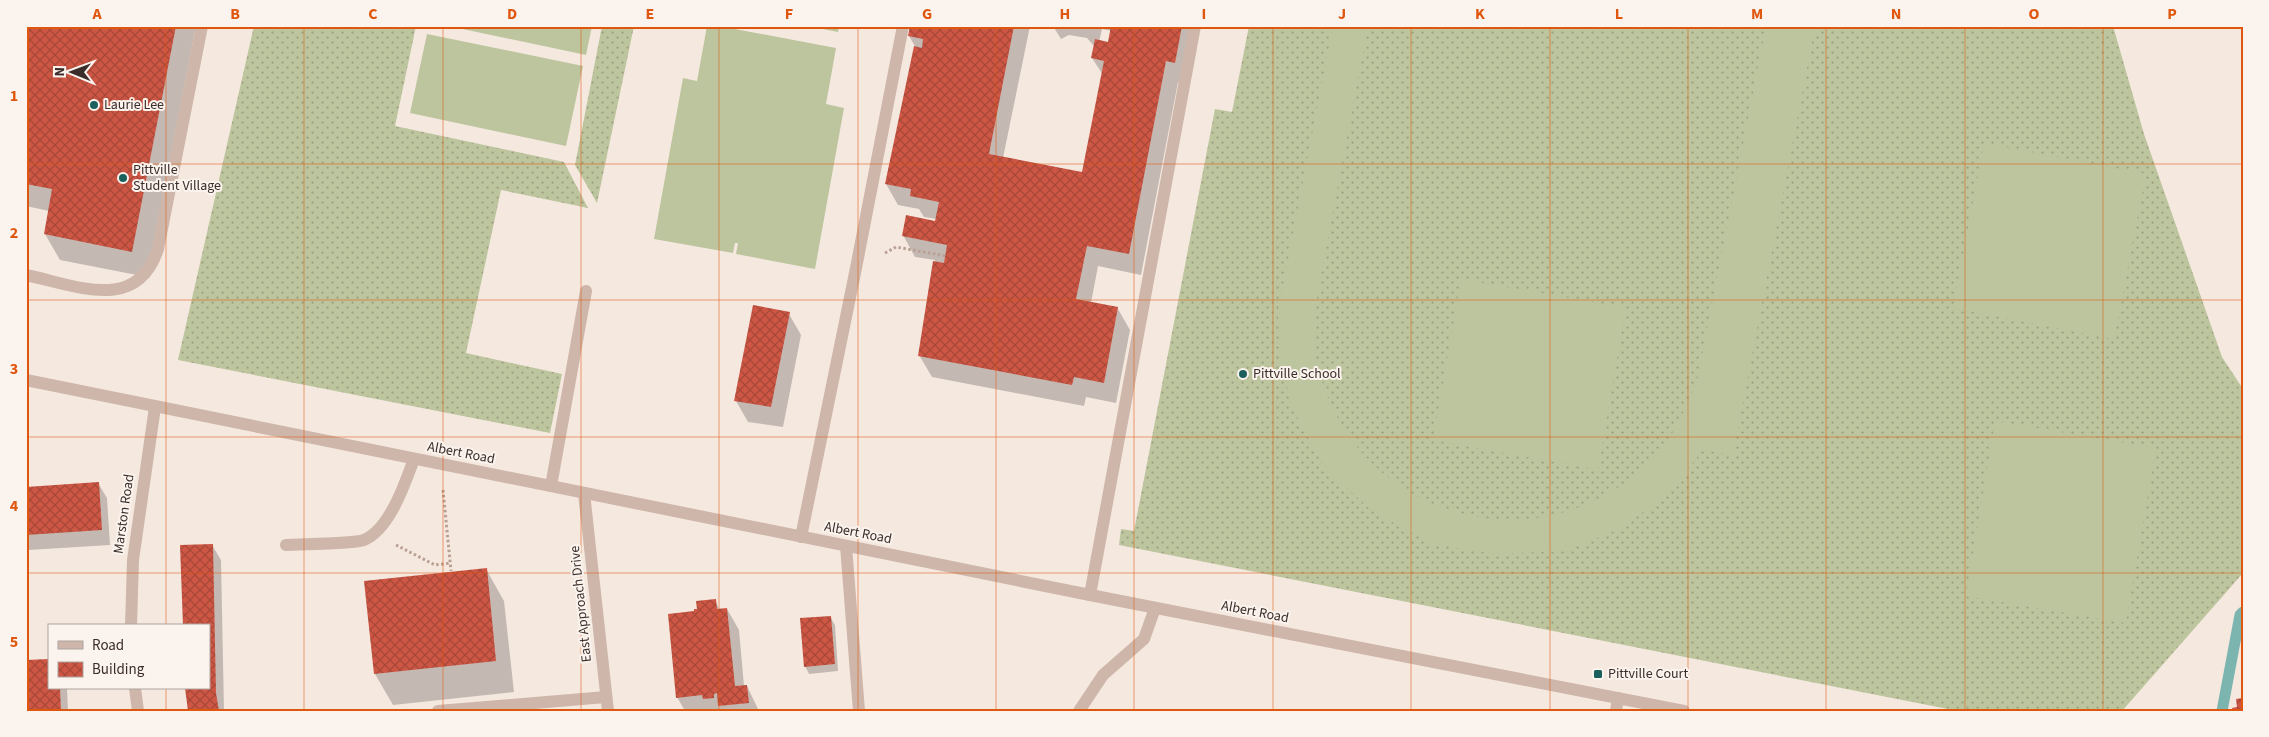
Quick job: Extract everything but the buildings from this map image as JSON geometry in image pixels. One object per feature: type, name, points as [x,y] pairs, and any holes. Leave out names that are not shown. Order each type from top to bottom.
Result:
[{"type":"street","points":[[26,275],[102,291],[116,291],[140,280],[148,272],[158,249],[202,26]]},
{"type":"street","points":[[801,537],[903,26]]},
{"type":"street","points":[[1090,595],[1195,26]]},
{"type":"street","points":[[551,486],[586,291]]},
{"type":"street","name":"Albert Road","points":[[26,380],[1155,608],[1617,704],[1684,711]]},
{"type":"street","name":"Marston Road","points":[[131,624],[133,560],[155,407]]},
{"type":"street","points":[[286,545],[363,540],[374,534],[385,521],[399,497],[414,459]]},
{"type":"street","name":"East Approach Drive","points":[[584,493],[608,711]]},
{"type":"street","points":[[846,546],[859,711]]},
{"type":"street","points":[[1078,711],[1102,675],[1144,639],[1155,608]]},
{"type":"street","points":[[135,690],[138,711]]},
{"type":"street","points":[[438,711],[537,707],[606,697]]},
{"type":"path","points":[[440,464],[451,572]]},
{"type":"path","points":[[374,534],[435,565],[451,563]]},
{"type":"green space","points":[[254,26],[416,26],[395,126],[564,162],[588,208],[501,190],[466,353],[562,374],[550,433],[178,360]]},
{"type":"green space","points":[[448,26],[592,26],[586,55]]},
{"type":"green space","points":[[602,26],[634,26],[597,203],[575,165]]},
{"type":"green space","points":[[707,26],[719,26],[836,48],[826,104],[844,108],[815,269],[736,254],[738,243],[735,243],[733,253],[654,239],[683,78],[697,81]]},
{"type":"green space","points":[[807,26],[839,26],[838,32]]},
{"type":"green space","name":"Pittville School","points":[[1249,26],[2113,26],[2144,134],[2222,357],[2243,389],[2243,573],[2122,711],[1958,711],[1119,545],[1121,529],[1134,531],[1215,109],[1232,112]]},
{"type":"green space","points":[[1333,26],[1368,26],[1318,291],[1314,336],[1317,363],[1337,416],[1368,459],[1408,491],[1454,512],[1504,520],[1555,515],[1604,496],[1650,462],[1672,434],[1697,381],[1766,26],[1815,26],[1733,455],[1703,450],[1665,497],[1619,529],[1565,551],[1494,554],[1433,544],[1372,511],[1324,467],[1293,409],[1280,360],[1278,311]]},
{"type":"green space","points":[[427,34],[583,66],[566,146],[410,113]]},
{"type":"green space","points":[[1984,143],[2146,174],[2114,339],[1953,308]]},
{"type":"green space","points":[[1461,279],[1626,308],[1598,470],[1433,440]]},
{"type":"green space","points":[[1995,421],[2156,448],[2126,623],[1966,596]]},
{"type":"waterway","points":[[2222,711],[2240,615],[2243,612]]},
{"type":"place","name":"Laurie Lee","points":[[94,105]]},
{"type":"place","name":"Pittville Student Village","points":[[123,178]]},
{"type":"place","name":"Pittville School","points":[[1243,374]]},
{"type":"place","name":"Pittville Court","points":[[1598,674]]}]
